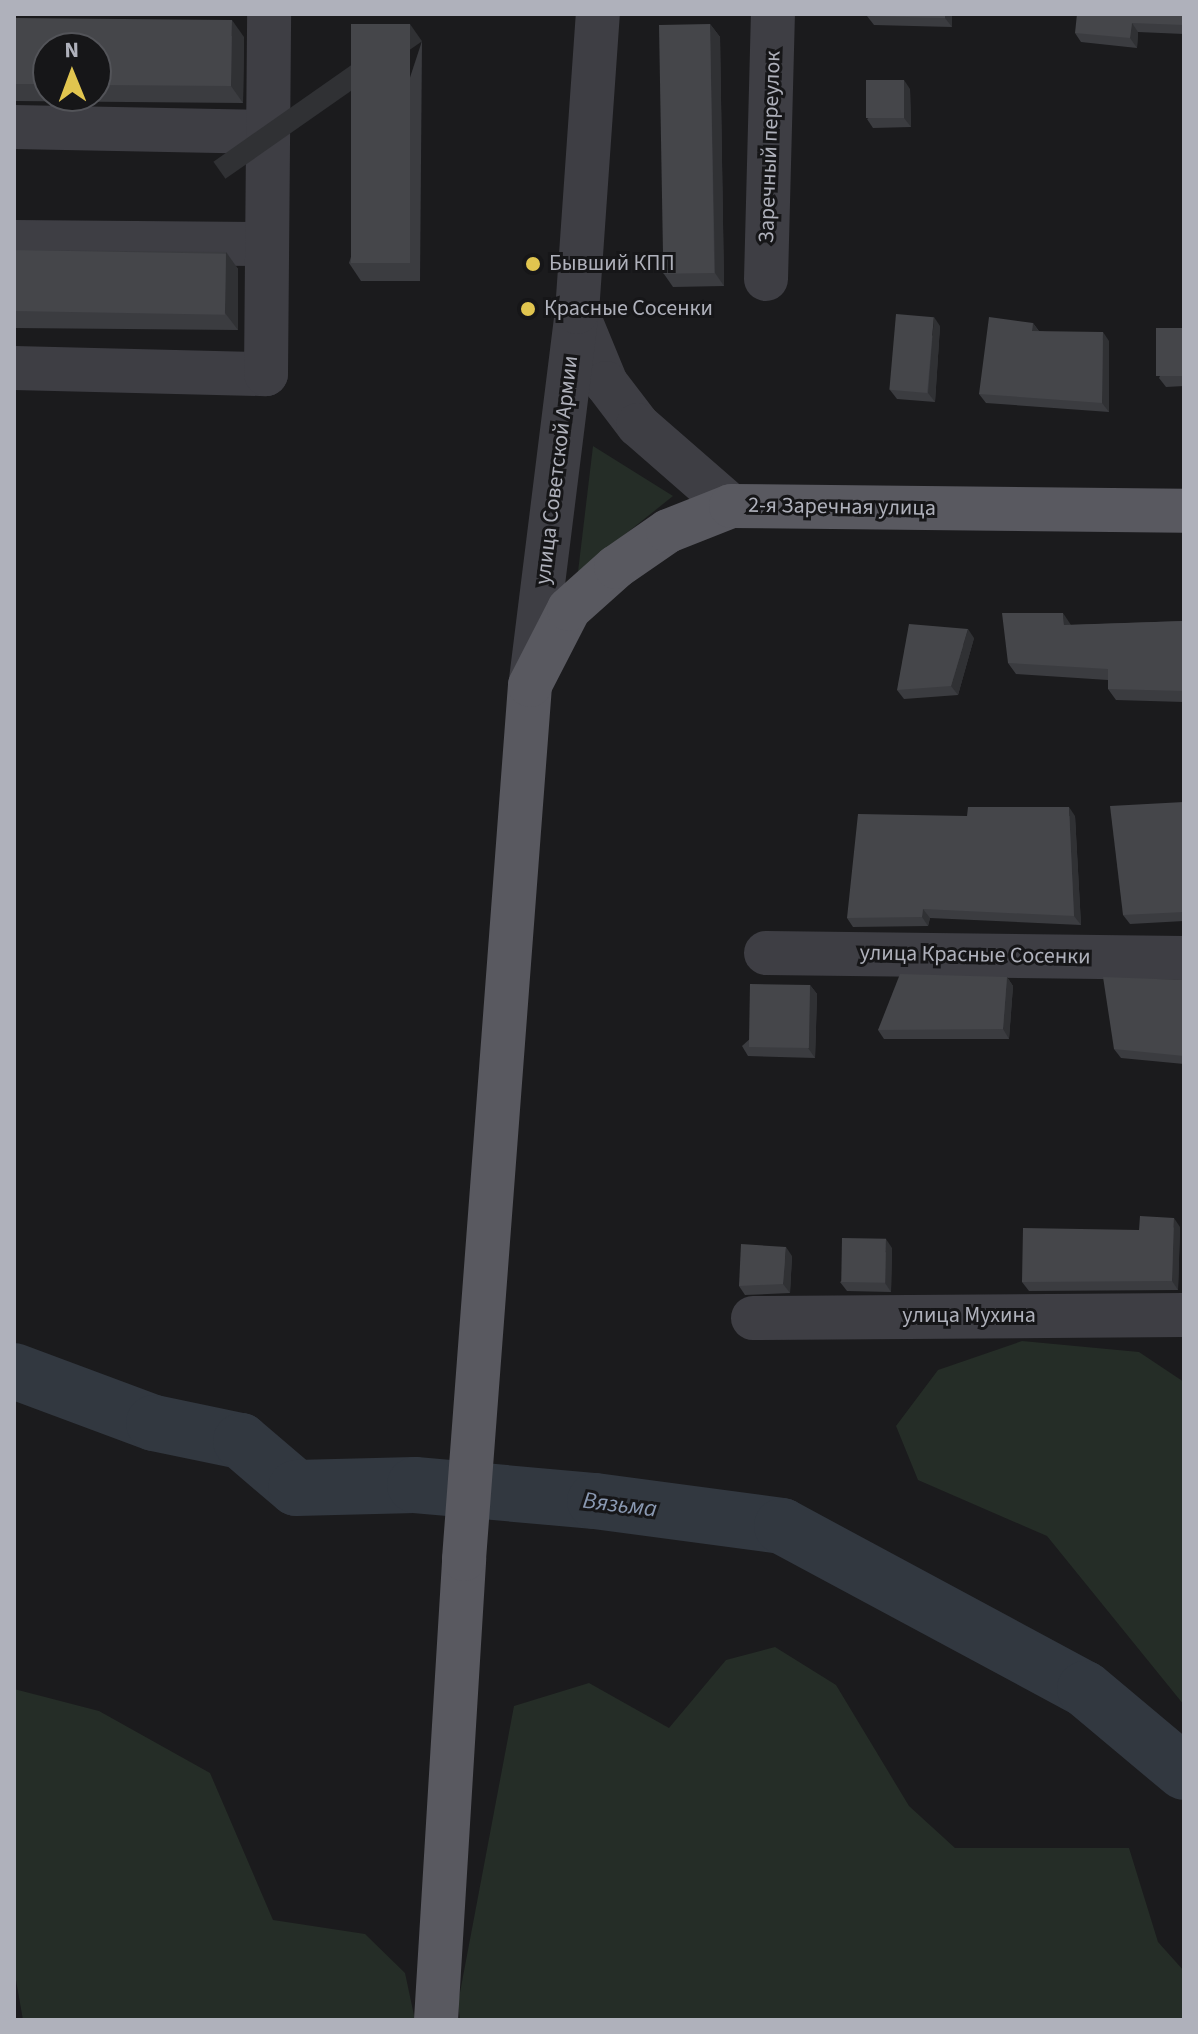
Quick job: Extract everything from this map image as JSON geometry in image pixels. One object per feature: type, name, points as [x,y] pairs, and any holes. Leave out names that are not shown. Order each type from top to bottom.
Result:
[{"type":"main road","name":"2-я Заречная улица","points":[[530,685],[569,609],[616,567],[668,531],[731,506],[1184,511]]},
{"type":"main road","points":[[436,2020],[464,1559],[530,685]]},
{"type":"street","points":[[14,368],[266,374],[269,14]]},
{"type":"street","name":"улица Советской Армии","points":[[530,685],[577,312],[598,14]]},
{"type":"street","name":"Заречный переулок","points":[[766,279],[773,14]]},
{"type":"street","points":[[14,127],[268,132]]},
{"type":"street","points":[[14,242],[267,244]]},
{"type":"street","points":[[577,312],[606,383],[638,425],[731,506]]},
{"type":"street","name":"улица Красные Сосенки","points":[[766,953],[1184,958]]},
{"type":"street","name":"улица Мухина","points":[[753,1318],[1184,1315]]},
{"type":"shaded area","points":[[593,446],[673,496],[578,572]]},
{"type":"shaded area","points":[[1022,1341],[1139,1352],[1184,1382],[1184,1705],[1047,1536],[918,1480],[896,1426],[938,1370]]},
{"type":"shaded area","points":[[775,1647],[836,1685],[909,1806],[955,1848],[1129,1848],[1158,1942],[1184,1971],[1184,2020],[460,2020],[458,2003],[514,1706],[589,1683],[669,1728],[726,1660]]},
{"type":"shaded area","points":[[14,1689],[99,1711],[210,1773],[273,1920],[365,1934],[405,1973],[415,2020],[23,2020],[14,1969]]},
{"type":"building","points":[[945,14],[945,18],[867,16]]},
{"type":"building","points":[[1077,14],[1184,14],[1184,25],[1132,23],[1130,38],[1075,33]]},
{"type":"building","points":[[14,18],[232,20],[231,86],[112,85],[112,32],[32,32],[32,84],[14,84]]},
{"type":"building","points":[[351,24],[410,24],[410,263],[351,263]]},
{"type":"building","points":[[710,24],[714,273],[663,274],[659,25]]},
{"type":"building","points":[[866,80],[904,80],[904,118],[866,118]]},
{"type":"building","points":[[14,250],[226,254],[225,315],[14,311]]},
{"type":"building","points":[[896,314],[934,317],[927,393],[889,390]]},
{"type":"building","points":[[989,317],[1033,323],[1032,331],[1103,332],[1102,403],[979,394]]},
{"type":"building","points":[[1156,328],[1184,328],[1184,376],[1156,376]]},
{"type":"building","points":[[1002,613],[1063,613],[1064,625],[1184,621],[1184,691],[1108,689],[1108,669],[1008,663]]},
{"type":"building","points":[[909,624],[968,629],[951,686],[897,690]]},
{"type":"building","points":[[1184,802],[1184,912],[1123,915],[1110,806]]},
{"type":"building","points":[[968,807],[1069,807],[1074,916],[923,909],[922,917],[847,918],[858,814],[967,816]]},
{"type":"building","points":[[900,974],[1007,977],[1003,1029],[878,1030]]},
{"type":"building","points":[[1103,977],[1184,980],[1184,1056],[1114,1049]]},
{"type":"building","points":[[750,984],[810,985],[809,1048],[749,1047]]},
{"type":"building","points":[[1140,1216],[1174,1218],[1172,1281],[1022,1282],[1023,1228],[1139,1230]]},
{"type":"building","points":[[842,1238],[886,1239],[885,1283],[841,1282]]},
{"type":"building","points":[[741,1244],[786,1247],[783,1284],[739,1286]]},
{"type":"waterway","name":"Вязьма","points":[[14,1371],[154,1423],[241,1441],[296,1488],[415,1485],[595,1501],[782,1526],[1085,1689],[1184,1772]]},
{"type":"place","name":"Бывший КПП","points":[[533,264]]},
{"type":"place","name":"Красные Сосенки","points":[[528,309]]}]
